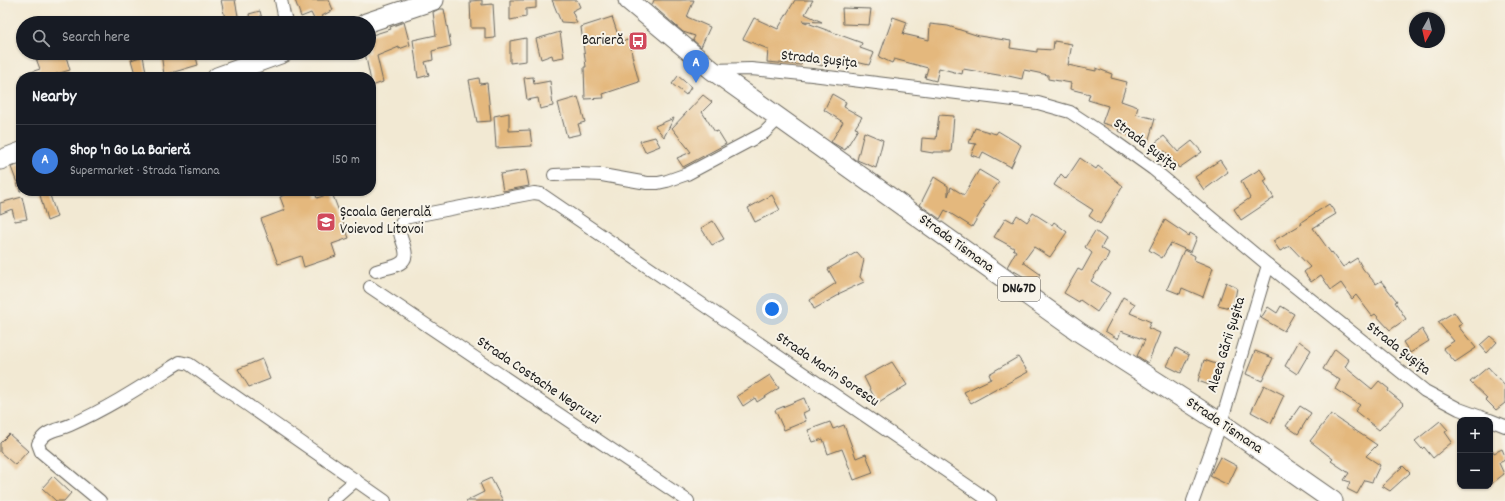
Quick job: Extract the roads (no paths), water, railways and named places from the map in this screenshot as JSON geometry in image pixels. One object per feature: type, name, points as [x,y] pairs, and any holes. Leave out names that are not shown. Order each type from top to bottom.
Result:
[{"type":"main road","points":[[376,20],[434,0]]},
{"type":"main road","name":"Strada Tismana","points":[[628,0],[712,70],[1079,332],[1221,422],[1333,501]]},
{"type":"main road","points":[[231,72],[264,60]]},
{"type":"main road","points":[[0,160],[16,154]]},
{"type":"street","points":[[281,0],[284,16]]},
{"type":"street","name":"Strada Șușița","points":[[712,70],[751,69],[859,81],[1038,104],[1070,112],[1153,170],[1268,265],[1425,391],[1459,409],[1482,417]]},
{"type":"street","points":[[554,175],[602,175],[658,184],[687,174],[764,133],[779,118]]},
{"type":"street","name":"Strada Marin Sorescu","points":[[376,271],[403,261],[406,255],[400,233],[400,225],[404,218],[534,193],[541,194],[990,501]]},
{"type":"street","name":"Aleea Gării Șușita","points":[[1193,501],[1221,422],[1268,265]]},
{"type":"street","name":"Strada Costache Negruzzi","points":[[370,287],[688,501]]},
{"type":"street","points":[[100,501],[41,452],[38,444],[41,438],[45,433],[68,426],[90,416],[180,362],[188,364],[385,501]]},
{"type":"street","name":"Strada Șușița","points":[[1493,421],[1505,426]]},
{"type":"street","points":[[332,501],[356,480]]},
{"type":"place","name":"Barieră","points":[[638,41]]},
{"type":"place","name":"Shop 'n Go La Barieră","points":[[696,83]]},
{"type":"place","name":"Școala Generală Voievod Litovoi","points":[[326,222]]}]
